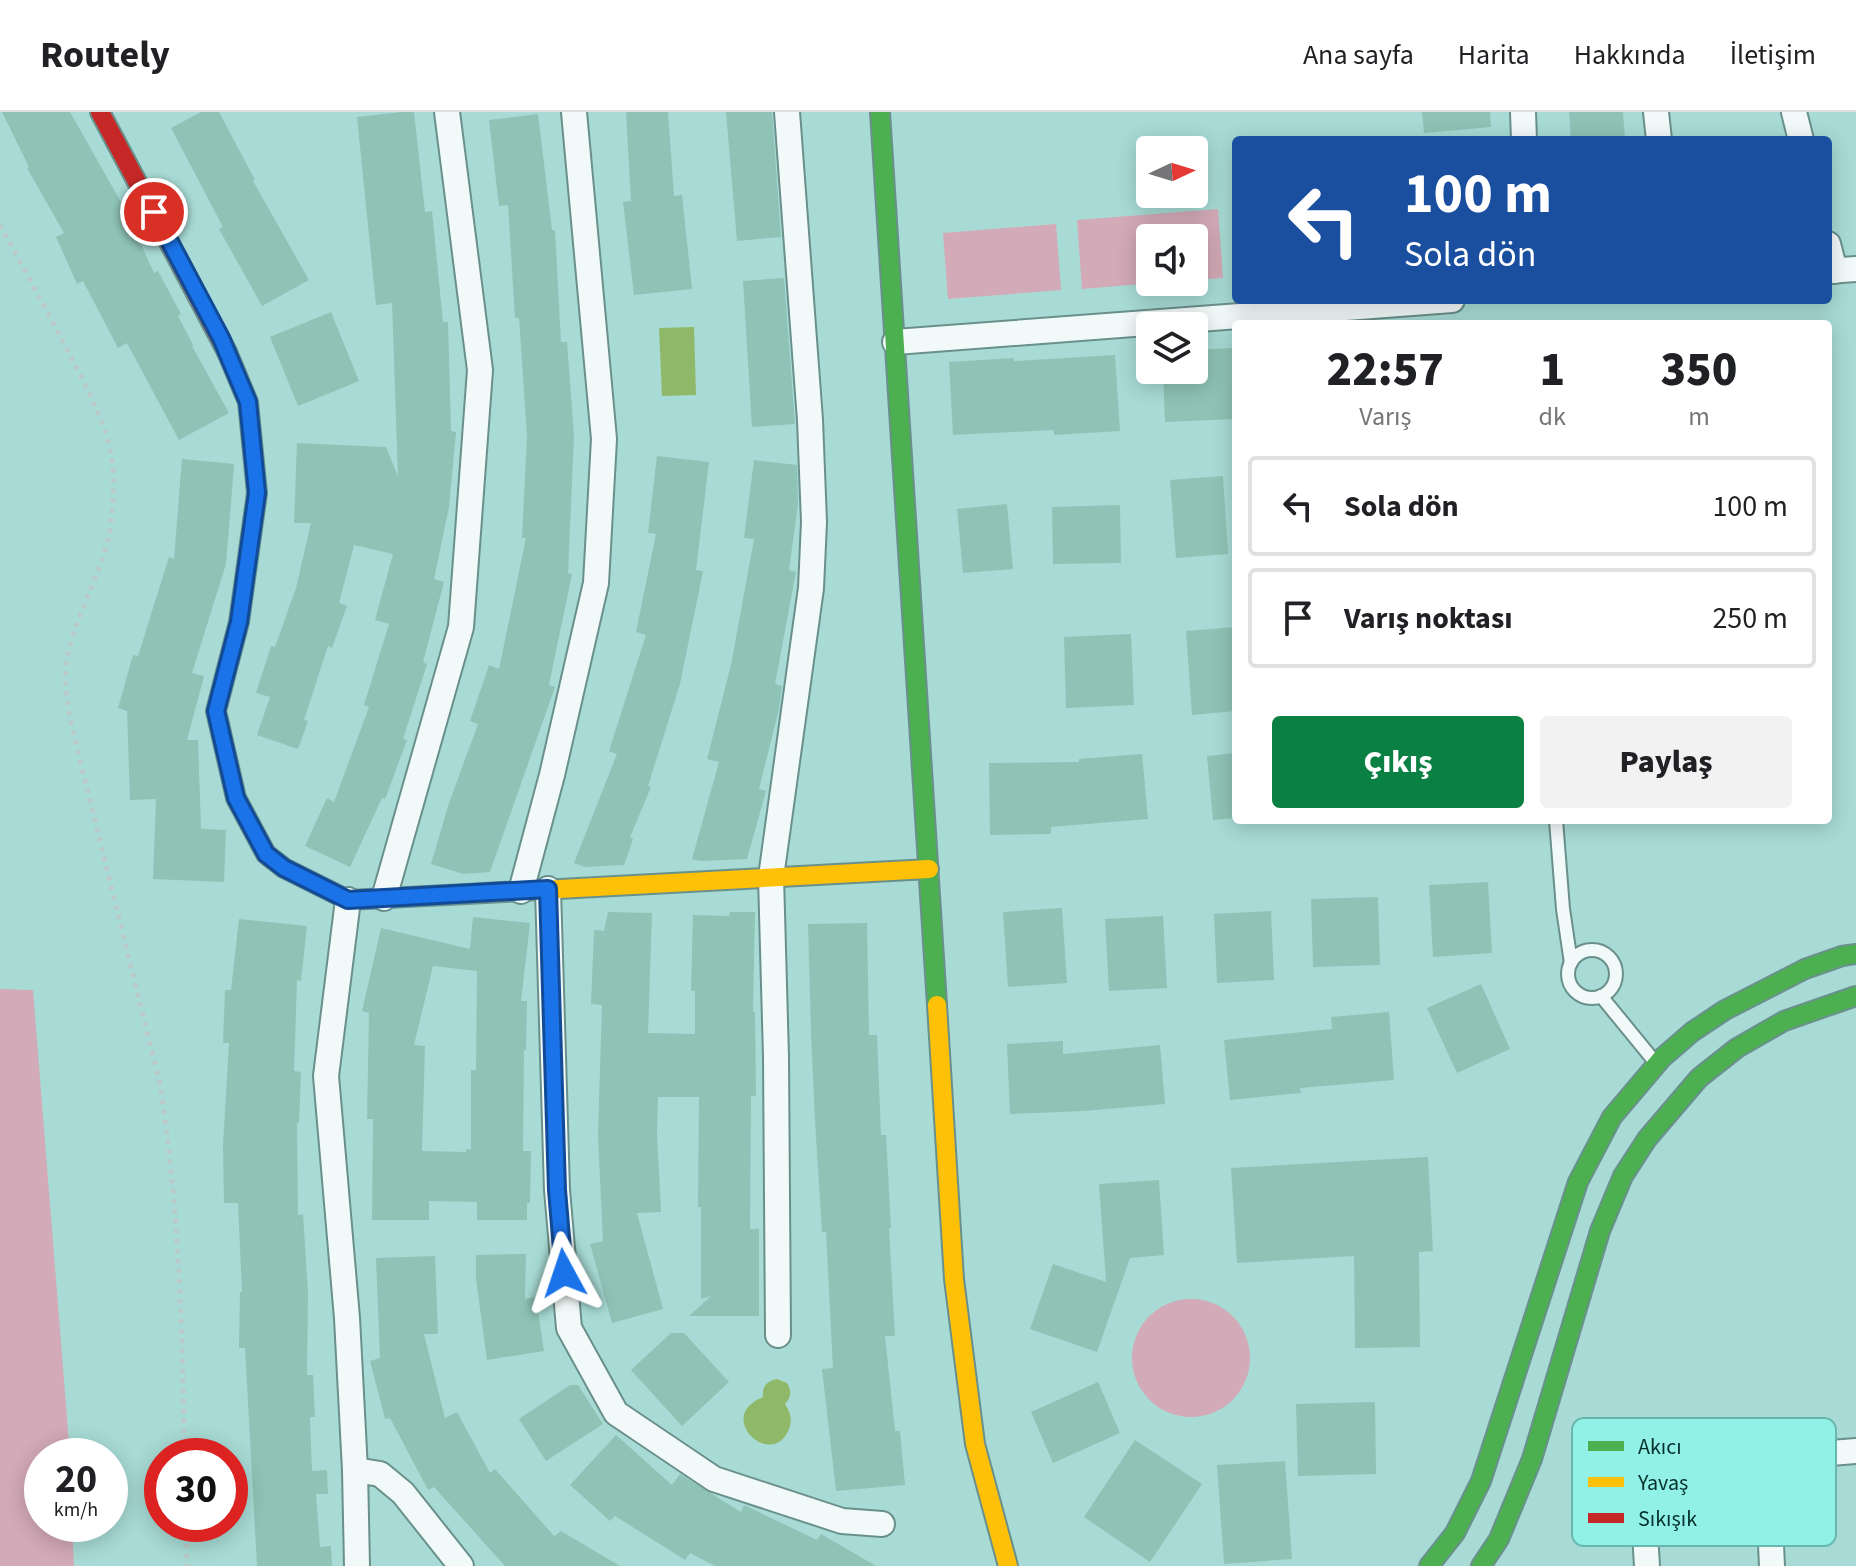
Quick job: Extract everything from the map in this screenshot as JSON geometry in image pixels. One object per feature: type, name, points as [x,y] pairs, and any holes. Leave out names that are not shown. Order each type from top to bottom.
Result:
[{"type":"street","points":[[100,112],[221,338],[248,402],[257,493],[239,622],[216,711],[236,798],[266,854],[284,868],[348,900],[929,869]]},
{"type":"street","points":[[384,898],[461,627],[480,370],[447,112]]},
{"type":"street","points":[[521,891],[552,775],[596,583],[604,439],[574,112]]},
{"type":"street","points":[[778,1335],[771,877],[811,588],[814,522],[810,420],[787,112]]},
{"type":"street","points":[[880,112],[954,1279],[975,1444],[1008,1566]]},
{"type":"street","points":[[1523,112],[1524,136]]},
{"type":"street","points":[[1656,112],[1659,136]]},
{"type":"street","points":[[1794,112],[1800,136]]},
{"type":"street","points":[[895,342],[1399,304]]},
{"type":"street","points":[[548,889],[557,1190],[569,1328],[616,1413],[714,1479],[842,1521],[882,1524]]},
{"type":"street","points":[[348,900],[326,1076],[347,1318],[357,1566]]},
{"type":"street","points":[[1429,1566],[1455,1533],[1481,1481],[1578,1182],[1612,1117],[1657,1065],[1692,1032],[1725,1010],[1805,969],[1856,954]]},
{"type":"street","points":[[1481,1566],[1499,1539],[1532,1459],[1600,1231],[1623,1176],[1647,1139],[1699,1078],[1737,1048],[1784,1021],[1856,996]]},
{"type":"street","points":[[1836,1453],[1856,1451]]},
{"type":"street","points":[[355,1470],[380,1474],[403,1493],[461,1566]]},
{"type":"street","points":[[1646,1546],[1647,1566]]},
{"type":"street","points":[[1771,1546],[1772,1566]]},
{"type":"lane","points":[[1556,824],[1571,963],[1569,979],[1578,993],[1585,997],[1601,996],[1613,985],[1616,977],[1612,961],[1599,951],[1583,952],[1571,963]]},
{"type":"lane","points":[[1601,996],[1657,1065]]},
{"type":"path","points":[[0,225],[87,389],[103,426],[112,459],[111,524],[103,557],[73,635],[67,661],[66,687],[73,730],[160,1084],[179,1272],[184,1438]]},
{"type":"path","points":[[186,1542],[187,1566]]},
{"type":"shaded area","points":[[1218,209],[1223,278],[1208,279],[1208,224],[1136,224],[1136,285],[1082,289],[1077,220]]},
{"type":"shaded area","points":[[1056,224],[1061,290],[948,299],[943,233]]},
{"type":"shaded area","points":[[694,327],[696,395],[662,396],[659,328]]},
{"type":"shaded area","points":[[0,989],[33,990],[69,1438],[24,1438],[24,1542],[73,1542],[74,1566],[0,1566]]},
{"type":"shaded area","points":[[1191,1299],[1224,1309],[1240,1325],[1250,1358],[1240,1391],[1224,1407],[1191,1417],[1158,1407],[1142,1391],[1132,1358],[1142,1325],[1158,1309]]},
{"type":"shaded area","points":[[777,1379],[787,1383],[790,1389],[790,1397],[785,1404],[791,1422],[781,1441],[771,1445],[751,1436],[745,1427],[744,1416],[749,1406],[763,1397],[766,1385]]},
{"type":"building","points":[[2,112],[70,112],[126,211],[154,273],[158,271],[181,314],[178,316],[192,346],[229,413],[179,440],[127,343],[118,348],[83,281],[77,284],[56,237],[64,233],[27,168]]},
{"type":"building","points":[[201,112],[219,112],[253,181],[309,280],[262,306],[219,229],[223,227],[171,128]]},
{"type":"building","points":[[414,112],[425,212],[432,211],[443,322],[448,322],[451,431],[456,432],[449,507],[434,579],[444,582],[423,662],[427,664],[403,739],[407,740],[385,799],[382,798],[350,867],[305,846],[327,798],[334,802],[369,707],[364,705],[389,624],[375,620],[393,554],[354,545],[339,603],[347,606],[332,648],[328,646],[298,749],[257,735],[270,697],[256,693],[271,646],[275,647],[296,588],[311,523],[294,523],[297,443],[386,447],[398,476],[392,303],[376,305],[357,117]]},
{"type":"building","points":[[626,112],[668,112],[674,196],[682,195],[692,289],[634,295],[623,202],[631,201]]},
{"type":"building","points":[[726,112],[772,112],[781,237],[737,241]]},
{"type":"building","points":[[1422,112],[1490,112],[1491,127],[1424,133]]},
{"type":"building","points":[[1569,112],[1623,112],[1625,136],[1571,136]]},
{"type":"building","points":[[538,114],[552,230],[555,230],[561,342],[567,342],[574,436],[568,573],[572,574],[549,685],[555,687],[490,872],[463,874],[431,864],[478,724],[470,721],[489,665],[499,669],[526,538],[522,538],[527,436],[519,318],[515,318],[508,205],[499,206],[489,120]]},
{"type":"building","points":[[784,278],[795,424],[752,427],[743,281]]},
{"type":"building","points":[[331,312],[359,381],[298,406],[270,337]]},
{"type":"building","points":[[1232,348],[1232,419],[1165,422],[1164,384],[1208,384],[1208,349]]},
{"type":"building","points":[[1115,355],[1120,431],[1054,435],[1054,430],[953,435],[949,362]]},
{"type":"building","points":[[657,456],[709,462],[696,570],[703,571],[680,684],[648,786],[651,787],[630,837],[633,839],[624,865],[585,867],[574,863],[617,754],[609,751],[646,635],[636,632],[656,534],[648,533]]},
{"type":"building","points":[[182,459],[234,464],[226,564],[192,673],[204,676],[187,740],[198,740],[201,829],[226,830],[224,882],[153,879],[156,799],[130,800],[127,711],[118,708],[133,655],[138,656],[169,557],[174,559]]},
{"type":"building","points":[[754,460],[797,465],[798,504],[789,570],[796,572],[775,684],[782,686],[779,709],[759,789],[766,791],[747,859],[701,861],[692,859],[719,762],[707,759],[731,665],[754,539],[744,538]]},
{"type":"building","points":[[1223,476],[1228,554],[1176,558],[1170,480]]},
{"type":"building","points":[[1007,504],[1013,569],[963,573],[957,509]]},
{"type":"building","points":[[1120,505],[1121,563],[1053,564],[1052,507]]},
{"type":"building","points":[[1232,627],[1232,711],[1192,715],[1186,631]]},
{"type":"building","points":[[1131,634],[1134,705],[1066,708],[1064,637]]},
{"type":"building","points":[[1232,753],[1232,818],[1213,820],[1207,756]]},
{"type":"building","points":[[1142,754],[1148,819],[1051,827],[1051,834],[990,835],[989,763],[1079,762],[1079,759]]},
{"type":"building","points":[[1488,882],[1492,953],[1433,957],[1429,885]]},
{"type":"building","points":[[1378,897],[1380,965],[1313,967],[1311,899]]},
{"type":"building","points":[[1062,908],[1067,983],[1008,987],[1003,912]]},
{"type":"building","points":[[1271,911],[1274,980],[1217,983],[1214,914]]},
{"type":"building","points":[[608,912],[652,913],[648,1033],[695,1034],[695,991],[691,991],[693,915],[729,916],[730,912],[755,912],[753,1012],[756,1096],[751,1096],[750,1229],[759,1229],[759,1316],[689,1316],[711,1296],[701,1299],[699,1097],[658,1097],[661,1212],[637,1213],[663,1309],[612,1323],[590,1244],[603,1241],[598,1136],[602,1005],[591,1004],[594,930],[604,931]]},
{"type":"building","points":[[1163,916],[1167,988],[1109,991],[1105,919]]},
{"type":"building","points":[[473,917],[530,923],[521,1001],[527,1001],[523,1151],[531,1151],[527,1220],[477,1220],[477,1202],[429,1201],[429,1220],[372,1220],[373,1119],[367,1119],[369,1013],[362,1011],[381,928],[470,949]],"holes":[[[433,966],[477,971],[476,1070],[471,1070],[471,1150],[422,1151],[425,1046],[414,1045]]]},
{"type":"building","points":[[239,919],[307,926],[301,981],[297,980],[294,1071],[301,1072],[297,1123],[298,1215],[303,1214],[308,1293],[307,1375],[313,1375],[315,1417],[310,1417],[312,1471],[327,1470],[328,1494],[316,1494],[320,1547],[331,1546],[332,1566],[257,1566],[245,1348],[239,1348],[242,1292],[238,1203],[224,1203],[223,1145],[229,1043],[223,1043],[225,990],[231,990]]},
{"type":"building","points":[[867,923],[869,1035],[877,1035],[881,1135],[886,1135],[891,1228],[895,1336],[885,1336],[895,1431],[900,1431],[905,1485],[836,1491],[822,1369],[833,1368],[826,1232],[822,1232],[815,1121],[808,924]]},
{"type":"building","points":[[1481,984],[1510,1049],[1457,1073],[1427,1008]]},
{"type":"building","points":[[1389,1012],[1394,1080],[1300,1088],[1301,1093],[1230,1100],[1224,1040],[1332,1029],[1331,1017]]},
{"type":"building","points":[[1063,1041],[1063,1054],[1160,1045],[1165,1104],[1010,1114],[1007,1044]]},
{"type":"building","points":[[1428,1157],[1433,1251],[1419,1252],[1420,1347],[1355,1348],[1354,1256],[1237,1263],[1231,1168]]},
{"type":"building","points":[[1159,1180],[1164,1255],[1130,1258],[1097,1352],[1030,1329],[1053,1264],[1106,1282],[1099,1184]]},
{"type":"building","points":[[526,1254],[525,1299],[536,1297],[544,1351],[487,1360],[476,1279],[476,1255]]},
{"type":"building","points":[[435,1256],[438,1334],[424,1334],[445,1418],[457,1412],[490,1473],[495,1469],[554,1536],[561,1531],[620,1566],[505,1566],[434,1487],[428,1490],[390,1418],[385,1419],[370,1361],[380,1358],[376,1258]]},
{"type":"building","points":[[671,1333],[684,1333],[729,1382],[682,1426],[631,1370]]},
{"type":"building","points":[[1098,1382],[1120,1433],[1053,1463],[1031,1412]]},
{"type":"building","points":[[570,1385],[578,1385],[603,1424],[546,1461],[519,1419]]},
{"type":"building","points":[[1375,1402],[1376,1474],[1298,1476],[1296,1404]]},
{"type":"building","points":[[616,1435],[672,1485],[680,1474],[741,1512],[744,1505],[817,1540],[821,1534],[876,1566],[715,1566],[690,1553],[685,1560],[615,1516],[610,1521],[570,1485]]},
{"type":"building","points":[[1135,1440],[1202,1484],[1150,1562],[1084,1517]]},
{"type":"building","points":[[1285,1461],[1292,1559],[1224,1564],[1217,1465]]},
{"type":"traffic: fast","points":[[880,112],[937,1005]]},
{"type":"traffic: fast","points":[[227,352],[248,402],[257,493],[239,622],[216,711],[236,798],[266,854],[284,868],[348,900],[466,894]]},
{"type":"traffic: fast","points":[[1429,1566],[1455,1533],[1481,1481],[1578,1182],[1612,1117],[1662,1058],[1692,1032],[1725,1010],[1805,969],[1856,954]]},
{"type":"traffic: fast","points":[[1481,1566],[1499,1539],[1532,1459],[1600,1231],[1623,1176],[1647,1139],[1699,1078],[1737,1048],[1784,1021],[1856,996]]},
{"type":"traffic: slow","points":[[466,894],[929,869]]},
{"type":"traffic: slow","points":[[937,1005],[954,1279],[975,1444],[1008,1566]]},
{"type":"traffic: jam","points":[[100,112],[227,352]]},
{"type":"route","points":[[154,212],[221,338],[248,402],[257,493],[239,622],[216,711],[236,798],[266,854],[284,868],[348,900],[548,889],[557,1190],[564,1273]]}]
